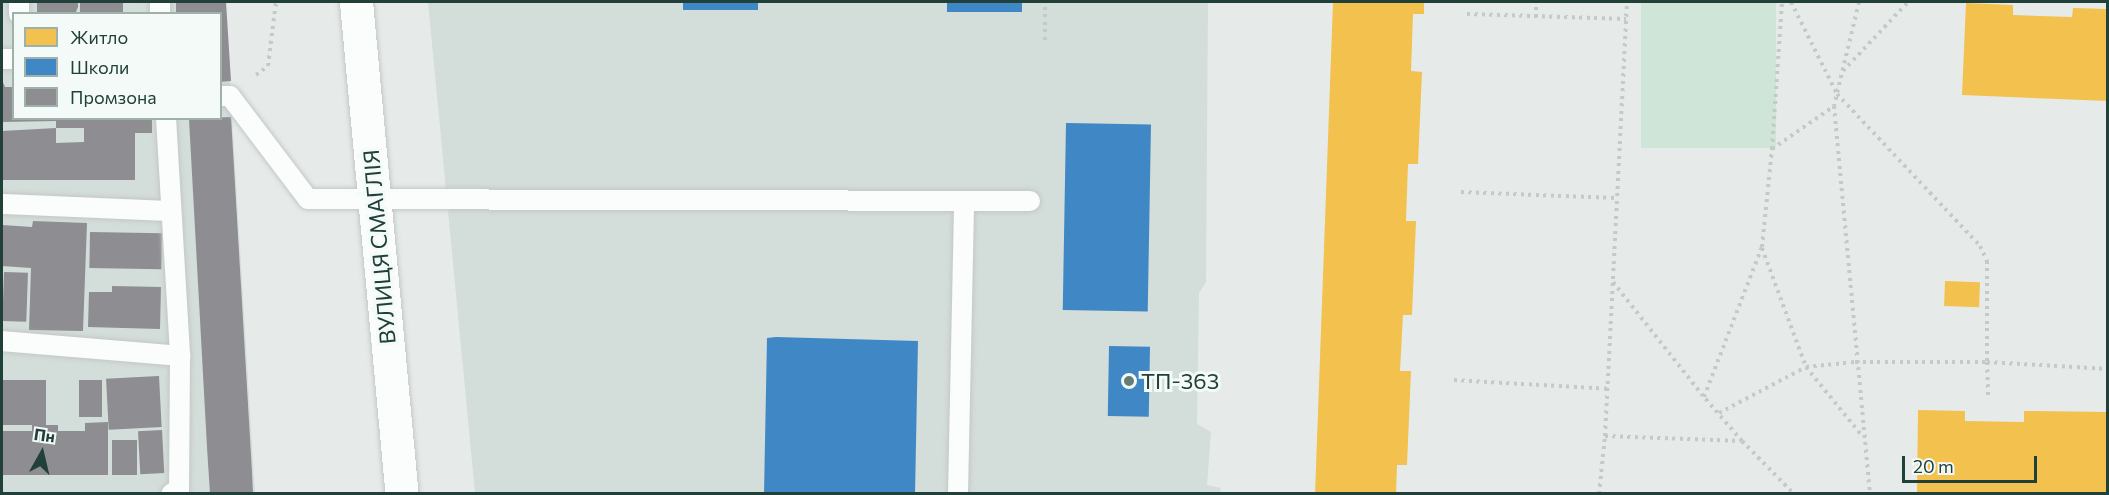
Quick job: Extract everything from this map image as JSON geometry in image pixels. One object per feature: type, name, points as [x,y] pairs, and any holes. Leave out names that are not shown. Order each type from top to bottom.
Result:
[{"type":"street","name":"ВУЛИЦЯ СМАГЛІЯ","points":[[356,2],[402,494]]},
{"type":"lane","points":[[225,96],[308,199],[1030,201]]},
{"type":"lane","points":[[166,120],[180,356],[179,489],[171,494]]},
{"type":"lane","points":[[958,494],[964,201]]},
{"type":"lane","points":[[2,204],[171,212]]},
{"type":"lane","points":[[2,341],[180,356]]},
{"type":"path","points":[[225,96],[268,66],[276,2]]},
{"type":"path","points":[[1045,2],[1045,40]]},
{"type":"path","points":[[1536,2],[1536,17]]},
{"type":"path","points":[[1599,494],[1608,388],[1627,2]]},
{"type":"path","points":[[1704,397],[1762,247],[1772,149],[1782,2]]},
{"type":"path","points":[[1791,2],[1837,94],[1980,246],[1987,261],[1988,395]]},
{"type":"path","points":[[1859,2],[1834,106],[1855,362],[1870,494]]},
{"type":"path","points":[[1842,72],[1908,2]]},
{"type":"path","points":[[1467,14],[1626,20]]},
{"type":"path","points":[[1772,149],[1834,106]]},
{"type":"path","points":[[1461,192],[1617,198]]},
{"type":"path","points":[[1762,247],[1806,367],[1863,438]]},
{"type":"path","points":[[1613,281],[1704,397],[1742,441],[1794,494]]},
{"type":"path","points":[[1719,413],[1806,367],[1855,362],[1987,362],[2108,369]]},
{"type":"path","points":[[1454,380],[1608,388]]},
{"type":"path","points":[[1605,436],[1742,441]]},
{"type":"shaded area","points":[[2,2],[225,2],[255,493],[2,493]]},
{"type":"shaded area","points":[[428,2],[1208,2],[1206,282],[1199,293],[1197,424],[1211,432],[1207,485],[1221,488],[1220,493],[475,493]]},
{"type":"green space","points":[[1641,2],[1776,2],[1776,148],[1641,148]]},
{"type":"building: Житло","points":[[1333,2],[1424,2],[1424,14],[1413,14],[1411,71],[1422,72],[1418,164],[1408,164],[1406,221],[1416,221],[1412,315],[1403,315],[1400,371],[1411,371],[1407,465],[1397,465],[1396,494],[1315,494]]},
{"type":"building: Житло","points":[[1966,3],[2013,5],[2013,15],[2072,17],[2073,8],[2108,9],[2108,101],[1962,95]]},
{"type":"building: Житло","points":[[1945,281],[1980,282],[1979,307],[1944,306]]},
{"type":"building: Житло","points":[[1918,410],[1965,411],[1965,421],[2024,422],[2024,411],[2108,412],[2108,494],[1917,494]]},
{"type":"building: Школи","points":[[683,2],[758,2],[758,10],[683,10]]},
{"type":"building: Школи","points":[[947,2],[1022,2],[1022,12],[947,12]]},
{"type":"building: Школи","points":[[1066,123],[1151,124],[1148,311],[1063,310]]},
{"type":"building: Школи","points":[[767,338],[918,341],[915,494],[764,494]]},
{"type":"building: Школи","name":"ТП-363","points":[[1109,346],[1150,347],[1149,417],[1108,416]]},
{"type":"building: Промзона","points":[[37,2],[78,2],[76,12],[37,12]]},
{"type":"building: Промзона","points":[[80,2],[123,2],[123,12],[80,12]]},
{"type":"building: Промзона","points":[[176,2],[226,2],[231,81],[222,82],[222,12],[176,12]]},
{"type":"building: Промзона","points":[[2,80],[5,87],[12,87],[12,120],[152,120],[152,133],[135,133],[135,180],[2,180],[2,131],[56,128],[56,121],[2,122]],"holes":[[[56,128],[84,128],[84,142],[56,143]]]},
{"type":"building: Промзона","points":[[222,117],[231,117],[253,494],[210,494],[189,120],[222,120]]},
{"type":"building: Промзона","points":[[33,221],[87,223],[83,331],[29,330],[31,268],[2,266],[2,225],[32,227]]},
{"type":"building: Промзона","points":[[90,232],[162,233],[161,269],[89,268]]},
{"type":"building: Промзона","points":[[4,272],[28,273],[26,322],[2,321]]},
{"type":"building: Промзона","points":[[112,286],[161,287],[160,329],[88,327],[89,292],[112,292]]},
{"type":"building: Промзона","points":[[159,376],[162,427],[109,430],[106,379]]},
{"type":"building: Промзона","points":[[2,380],[46,380],[46,425],[58,425],[58,431],[85,431],[85,423],[108,422],[108,475],[2,475],[2,431],[32,431],[32,425],[2,425]]},
{"type":"building: Промзона","points":[[79,380],[102,380],[102,417],[79,417]]},
{"type":"building: Промзона","points":[[162,430],[164,473],[140,474],[138,431]]},
{"type":"building: Промзона","points":[[112,440],[137,440],[137,475],[112,475]]},
{"type":"place","name":"ТП-363","points":[[1129,381]]}]
